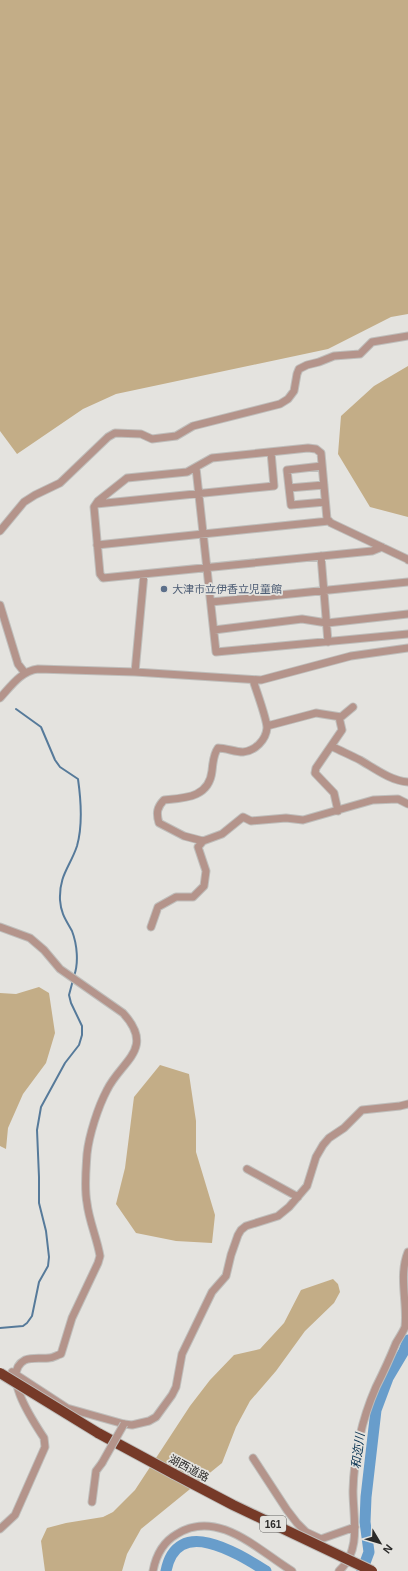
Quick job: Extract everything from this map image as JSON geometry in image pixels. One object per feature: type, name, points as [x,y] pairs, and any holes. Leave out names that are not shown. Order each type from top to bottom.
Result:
[{"type":"highway","name":"湖西道路","points":[[0,1373],[98,1432],[174,1474],[233,1505],[372,1571]]},
{"type":"street","points":[[0,531],[24,502],[60,483],[108,437],[115,433],[141,434],[152,439],[176,436],[193,426],[280,404],[288,399],[294,391],[299,369],[334,356],[360,354],[372,342],[408,336]]},
{"type":"street","points":[[329,521],[327,519],[325,502],[321,452],[316,449],[308,448],[212,458],[187,472],[127,478],[94,507],[100,574],[103,578],[372,551],[382,547]]},
{"type":"street","points":[[96,504],[274,486],[271,452]]},
{"type":"street","points":[[322,466],[287,470],[291,505],[325,502]]},
{"type":"street","points":[[196,468],[216,652],[408,634]]},
{"type":"street","points":[[289,488],[324,485]]},
{"type":"street","points":[[97,545],[329,521],[408,560]]},
{"type":"street","points":[[321,556],[328,642]]},
{"type":"street","points":[[135,672],[144,574]]},
{"type":"street","points":[[211,602],[408,582]]},
{"type":"street","points":[[0,605],[18,664],[25,674]]},
{"type":"street","points":[[214,630],[302,619],[327,623],[408,614]]},
{"type":"street","points":[[0,698],[30,670],[38,669],[135,672],[253,680],[271,678],[350,656],[408,648]]},
{"type":"street","points":[[203,841],[184,836],[159,823],[156,814],[159,804],[164,800],[185,798],[198,794],[206,786],[212,774],[214,753],[218,748],[243,752],[253,749],[261,743],[266,735],[267,726],[253,680]]},
{"type":"street","points":[[267,726],[316,713],[341,718],[353,708]]},
{"type":"street","points":[[338,811],[334,793],[315,773],[316,768],[342,730],[339,717]]},
{"type":"street","points":[[331,746],[361,761],[373,769],[400,781],[408,782]]},
{"type":"street","points":[[151,927],[158,907],[176,897],[193,897],[204,886],[206,871],[198,848],[203,841],[222,834],[243,817],[251,821],[286,818],[303,820],[373,800],[398,799],[408,804]]},
{"type":"street","points":[[0,927],[30,938],[44,950],[60,969],[123,1013],[136,1031],[137,1041],[135,1052],[115,1076],[106,1091],[90,1136],[87,1154],[87,1203],[99,1249],[100,1256],[98,1263],[72,1318],[61,1354],[51,1358],[26,1360],[17,1364],[12,1372],[14,1392],[44,1438],[44,1447],[15,1515],[0,1529]]},
{"type":"street","points":[[12,1372],[67,1408],[124,1424],[136,1424],[149,1421],[156,1417],[176,1387],[182,1354],[212,1292],[226,1276],[231,1255],[241,1230],[246,1226],[278,1216],[298,1197],[307,1186],[316,1157],[323,1145],[329,1138],[344,1128],[362,1110],[408,1104]]},
{"type":"street","points":[[247,1169],[298,1197]]},
{"type":"street","points":[[339,1571],[346,1565],[353,1550],[355,1527],[353,1490],[359,1442],[376,1389],[405,1326],[407,1307],[404,1263],[408,1252]]},
{"type":"street","points":[[92,1502],[96,1471],[124,1424]]},
{"type":"street","points":[[253,1458],[287,1510],[306,1532],[321,1538],[355,1527]]},
{"type":"street","points":[[153,1571],[155,1560],[159,1551],[172,1536],[190,1527],[206,1526],[231,1531],[292,1571]]},
{"type":"shaded area","points":[[0,0],[408,0],[408,314],[391,317],[328,349],[116,394],[83,409],[17,454],[0,431]]},
{"type":"shaded area","points":[[408,366],[408,517],[370,507],[338,454],[341,416],[374,386]]},
{"type":"shaded area","points":[[39,987],[49,993],[55,1033],[46,1063],[23,1094],[8,1128],[6,1149],[0,1146],[0,993],[16,994]]},
{"type":"shaded area","points":[[160,1065],[189,1074],[196,1121],[196,1152],[215,1215],[212,1243],[176,1241],[136,1233],[116,1204],[125,1168],[134,1097]]},
{"type":"shaded area","points":[[333,1279],[338,1284],[340,1292],[334,1303],[305,1331],[276,1371],[250,1401],[236,1427],[222,1463],[141,1529],[127,1554],[122,1571],[45,1571],[41,1541],[47,1528],[66,1523],[103,1517],[113,1512],[135,1490],[190,1406],[210,1380],[234,1355],[260,1349],[284,1323],[301,1290]]},
{"type":"waterway","points":[[16,709],[41,727],[55,760],[60,767],[78,779],[81,812],[79,838],[63,877],[60,891],[61,909],[72,931],[76,948],[77,959],[74,976]]},
{"type":"waterway","points":[[0,1328],[23,1326],[27,1323],[32,1316],[39,1282],[48,1266],[49,1257],[46,1231],[39,1203],[37,1130],[41,1107],[65,1063],[79,1045],[82,1035],[82,1026],[71,1003],[69,995],[73,980]]},
{"type":"waterway","name":"和迩川","points":[[362,1571],[369,1552],[365,1522],[366,1497],[376,1410],[388,1378],[404,1351],[408,1340]]},
{"type":"waterway","name":"和迩川","points":[[166,1571],[172,1554],[182,1545],[195,1542],[209,1543],[225,1548],[266,1571]]},
{"type":"place","name":"大津市立伊香立児童館","points":[[164,589]]}]
